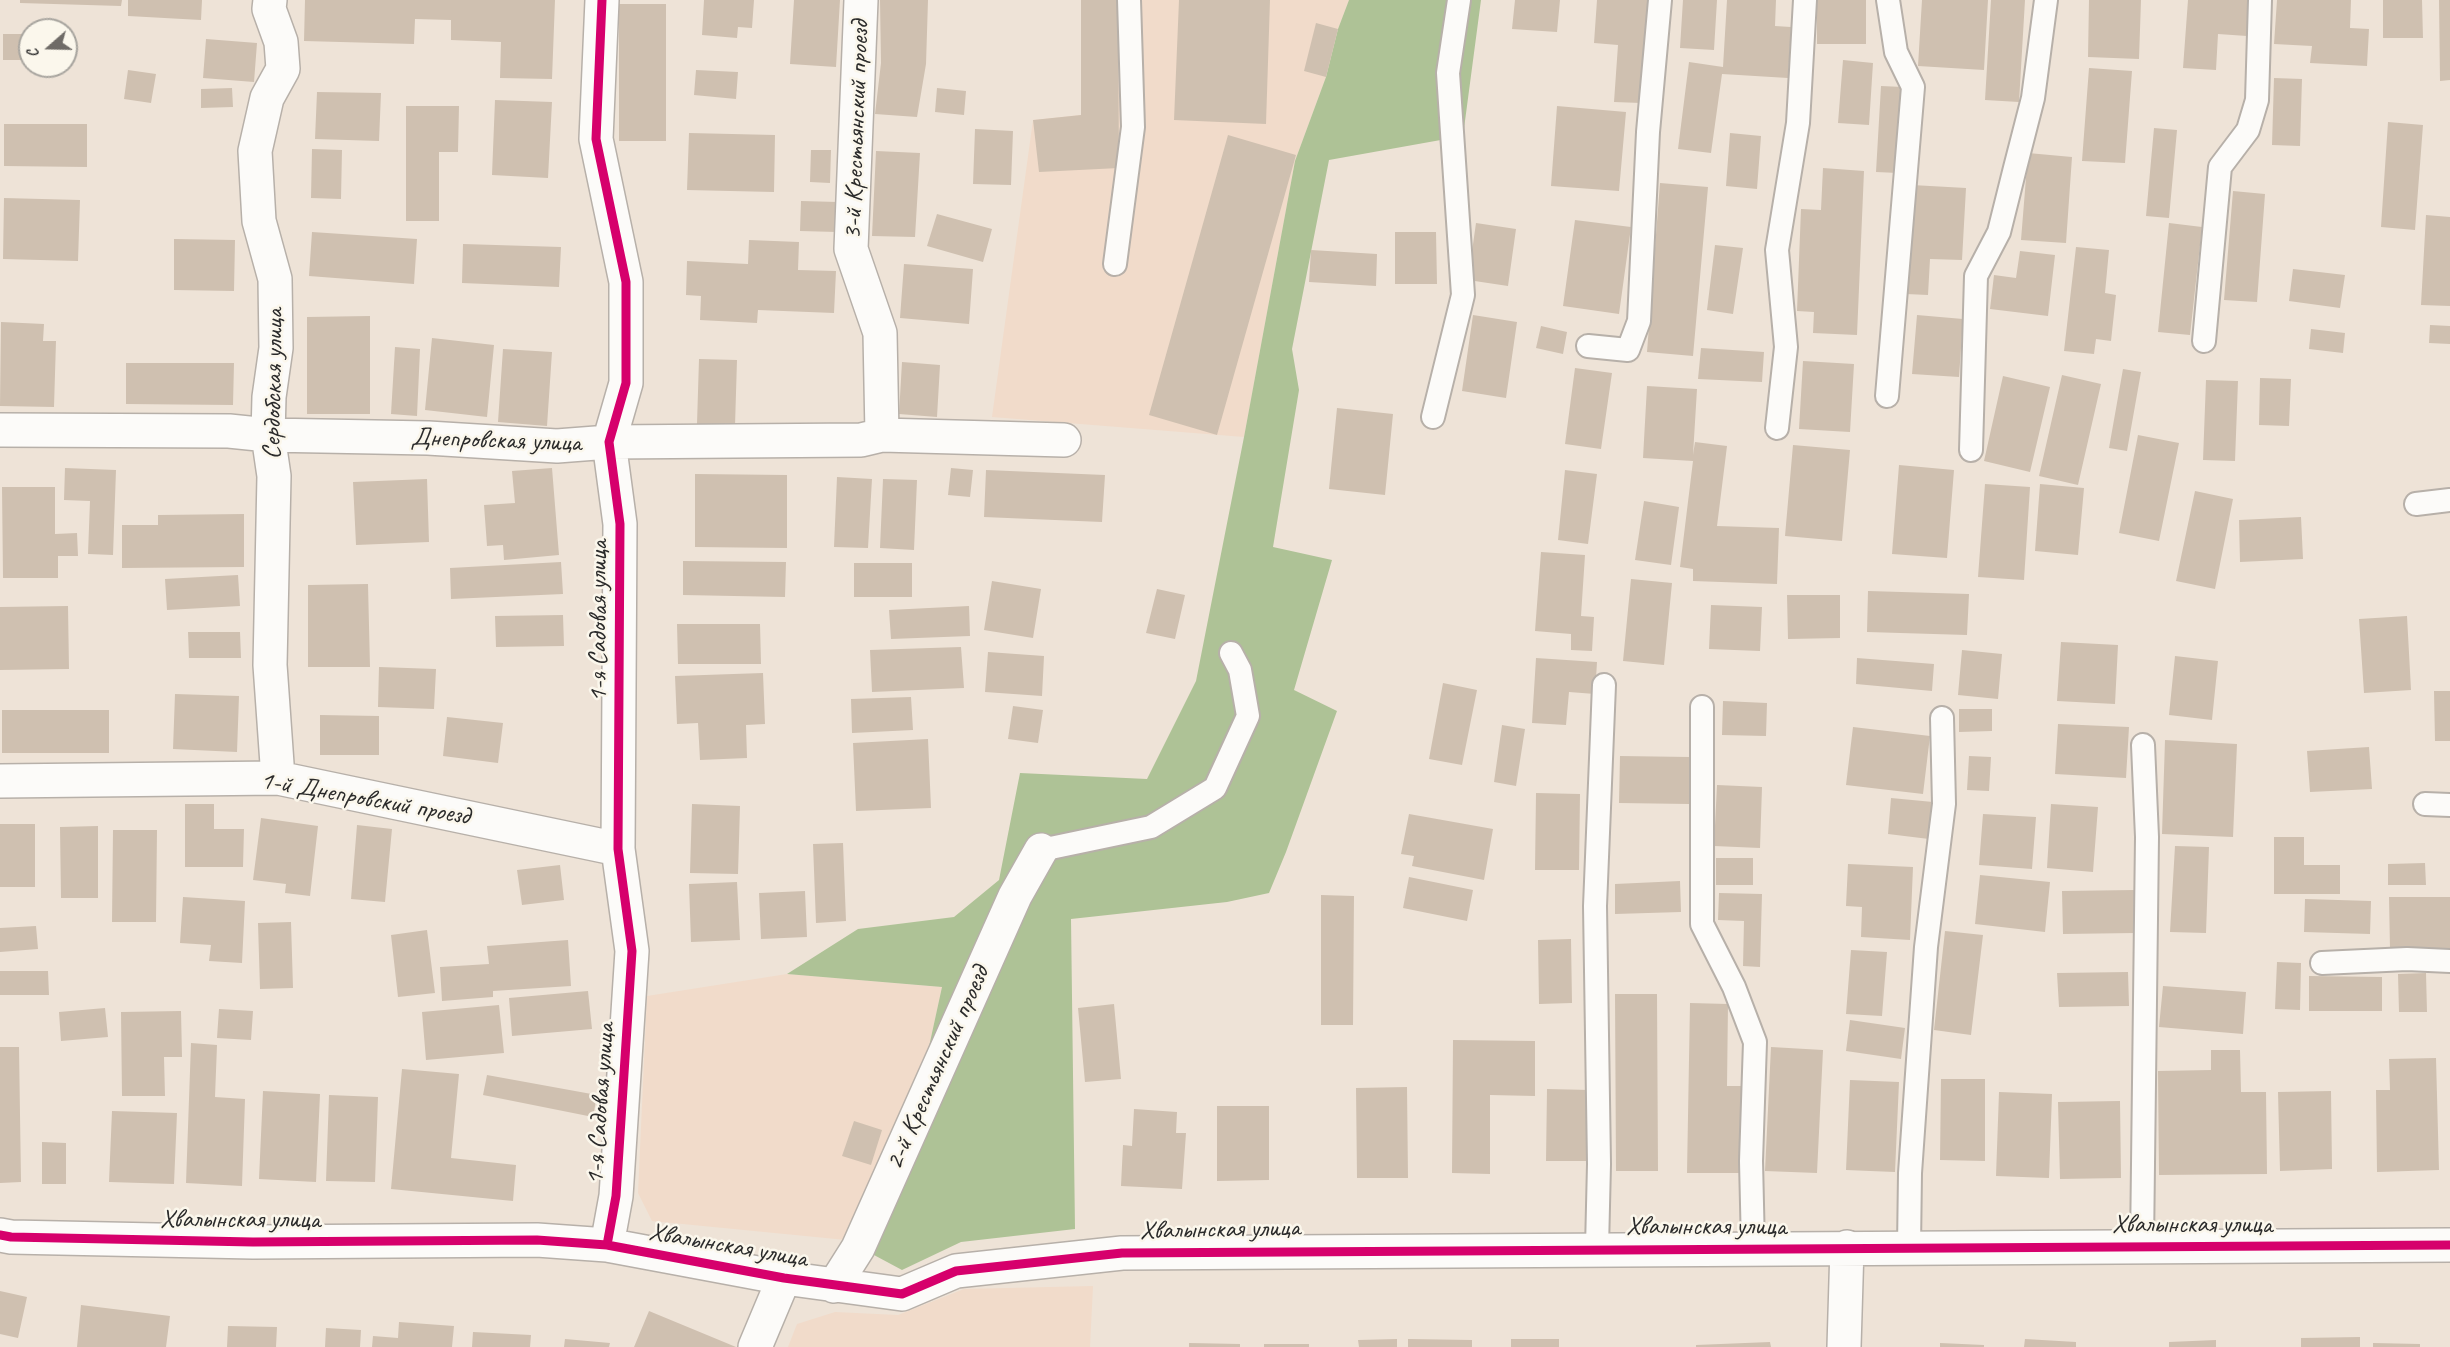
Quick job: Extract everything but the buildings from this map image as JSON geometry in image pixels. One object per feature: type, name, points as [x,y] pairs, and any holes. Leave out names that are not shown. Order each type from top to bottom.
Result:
[{"type":"street","name":"Сердобская улица","points":[[270,0],[269,9],[281,42],[283,69],[267,98],[255,151],[259,221],[275,279],[276,348],[269,397],[268,435],[274,476],[270,665],[278,778]]},
{"type":"street","name":"1-я Садовая улица","points":[[602,0],[596,139],[626,282],[626,383],[609,442],[620,524],[618,849],[632,951],[616,1196],[607,1245]]},
{"type":"street","name":"3-й Крестьянский проезд","points":[[861,0],[851,249],[880,333],[882,435]]},
{"type":"street","name":"Днепровская улица","points":[[0,430],[228,431],[268,435],[429,438],[557,446],[609,442],[861,440],[882,435],[1064,440]]},
{"type":"street","name":"1-й Днепровский проезд","points":[[0,781],[278,778],[618,849]]},
{"type":"street","name":"2-й Крестьянский проезд","points":[[834,1286],[858,1248],[1016,896],[1041,850]]},
{"type":"street","name":"Хвалынская улица","points":[[0,1235],[253,1242],[537,1240],[607,1245],[784,1278],[902,1294],[956,1270],[1122,1253],[1753,1247],[2450,1245]]},
{"type":"street","points":[[1844,1347],[1846,1247]]},
{"type":"street","points":[[755,1347],[784,1278]]},
{"type":"lane","points":[[1115,264],[1133,127],[1129,0]]},
{"type":"lane","points":[[1433,417],[1463,295],[1448,73],[1459,0]]},
{"type":"lane","points":[[1588,346],[1628,350],[1639,321],[1648,132],[1660,0]]},
{"type":"lane","points":[[1777,428],[1786,347],[1777,250],[1798,123],[1804,0]]},
{"type":"lane","points":[[1887,396],[1913,87],[1896,52],[1888,0]]},
{"type":"lane","points":[[1971,450],[1976,276],[1999,232],[2018,158],[2033,98],[2046,0]]},
{"type":"lane","points":[[2204,341],[2220,167],[2248,130],[2258,100],[2260,0]]},
{"type":"lane","points":[[2416,504],[2450,500]]},
{"type":"lane","points":[[1041,850],[1150,827],[1215,788],[1248,716],[1240,670],[1231,653]]},
{"type":"lane","points":[[1597,1248],[1599,1164],[1595,906],[1604,685]]},
{"type":"lane","points":[[1702,707],[1702,924],[1734,987],[1755,1042],[1751,1161],[1753,1247]]},
{"type":"lane","points":[[1909,1247],[1910,1173],[1926,947],[1944,804],[1942,718]]},
{"type":"lane","points":[[2142,1246],[2147,859],[2143,745]]},
{"type":"lane","points":[[2425,804],[2450,805]]},
{"type":"lane","points":[[2322,963],[2407,959],[2450,961]]},
{"type":"shaded area","points":[[1081,0],[1349,0],[1338,29],[1326,77],[1295,161],[1244,437],[992,417],[1033,120],[1081,115]]},
{"type":"shaded area","points":[[787,974],[942,987],[925,1065],[846,1240],[652,1221],[638,1193],[647,996]]},
{"type":"shaded area","points":[[1093,1286],[1090,1347],[788,1347],[797,1324],[835,1312],[898,1315],[964,1289]]},
{"type":"green space","points":[[1349,0],[1481,0],[1463,136],[1329,160],[1292,349],[1299,390],[1273,547],[1332,560],[1294,690],[1337,711],[1269,893],[1227,902],[1071,919],[1075,1229],[961,1242],[902,1270],[846,1240],[925,1065],[942,987],[787,974],[858,929],[954,917],[999,880],[1020,773],[1147,779],[1196,681],[1295,161],[1326,77],[1338,29]]},
{"type":"cycle path","points":[[602,0],[596,139],[626,282],[626,383],[609,442],[620,524],[618,849],[632,951],[616,1196],[607,1245]]},
{"type":"cycle path","points":[[0,1235],[253,1242],[537,1240],[607,1245],[784,1278],[902,1294],[956,1271],[1122,1253],[2450,1245]]}]
